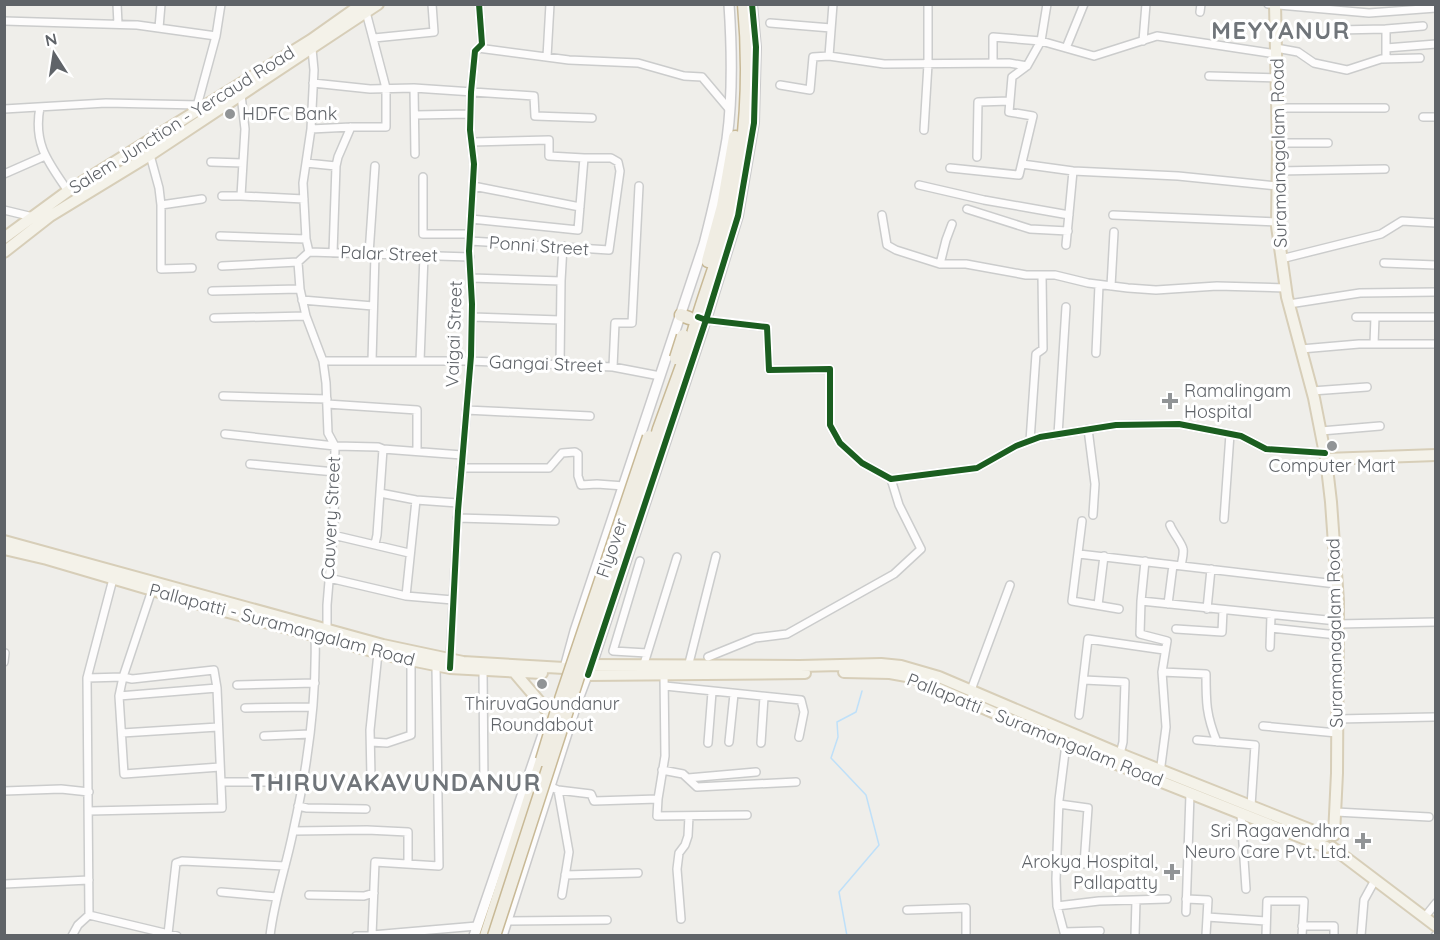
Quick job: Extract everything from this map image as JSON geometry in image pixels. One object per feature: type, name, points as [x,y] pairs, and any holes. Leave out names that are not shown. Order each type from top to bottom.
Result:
[{"type":"highway","points":[[494,936],[599,612],[642,489],[699,299],[723,206],[737,125],[739,31],[736,4]]},
{"type":"highway","points":[[699,299],[726,232],[739,170],[747,80],[744,4]]},
{"type":"highway","name":"Flyover","points":[[479,933],[542,760],[687,339]]},
{"type":"main road","points":[[4,252],[35,220],[150,155],[207,107],[241,96],[312,48],[364,8],[378,4]]},
{"type":"main road","name":"Suramanagalam Road","points":[[1275,5],[1277,222],[1289,304],[1312,391],[1326,458],[1336,584],[1336,812],[1331,842]]},
{"type":"main road","name":"Salem Junction - Yercaud Road","points":[[4,238],[35,220],[68,191],[364,8]]},
{"type":"main road","points":[[1326,458],[1436,457]]},
{"type":"main road","points":[[4,541],[129,579],[327,634],[383,645],[450,664],[564,670],[576,660],[588,671]]},
{"type":"main road","name":"Pallapatti - Suramangalam Road","points":[[4,549],[113,579],[129,579],[152,590],[315,635],[327,634],[378,653],[436,666],[450,664],[515,673],[564,670]]},
{"type":"main road","points":[[564,670],[568,681],[574,684],[581,683],[588,671],[645,659],[687,670],[891,664],[901,666],[939,677],[971,690],[1118,759],[1160,769],[1331,842],[1432,916]]},
{"type":"main road","name":"Pallapatti - Suramangalam Road","points":[[588,671],[664,680],[687,670],[852,671],[912,677],[1066,744],[1118,759],[1158,781],[1190,794],[1241,814],[1331,842]]},
{"type":"main road","points":[[515,673],[549,714]]},
{"type":"main road","points":[[1331,842],[1375,880],[1436,927]]},
{"type":"street","points":[[117,4],[118,24]]},
{"type":"street","points":[[159,28],[161,4]]},
{"type":"street","points":[[4,109],[106,103],[207,107],[221,4]]},
{"type":"street","points":[[374,38],[434,32],[432,4]]},
{"type":"street","name":"Vaigai Street","points":[[450,664],[457,518],[470,362],[472,317],[470,238],[474,164],[470,114],[475,51],[482,44],[480,4]]},
{"type":"street","points":[[547,57],[550,4]]},
{"type":"street","points":[[502,936],[555,788],[577,702],[693,318],[705,244],[727,138],[731,74],[729,4]]},
{"type":"street","points":[[356,936],[479,933],[575,631],[660,376],[693,318],[732,239],[746,176],[754,123],[756,47],[752,4]]},
{"type":"street","points":[[829,57],[832,4]]},
{"type":"street","points":[[924,129],[928,64],[928,4]]},
{"type":"street","points":[[950,168],[1019,175],[1033,116],[1009,112],[1012,77],[1027,66],[1041,41],[1047,4]]},
{"type":"street","points":[[1065,48],[1084,4]]},
{"type":"street","points":[[1143,41],[1146,4]]},
{"type":"street","points":[[1268,4],[1370,13],[1430,7]]},
{"type":"street","points":[[311,129],[351,126],[386,127],[386,88],[364,8]]},
{"type":"street","points":[[4,21],[118,24],[216,36]]},
{"type":"street","points":[[770,23],[831,28]]},
{"type":"street","points":[[1337,30],[1423,26]]},
{"type":"street","points":[[1386,29],[1386,59]]},
{"type":"street","points":[[993,63],[993,37],[1041,41],[1094,56],[1157,36],[1298,52],[1314,63],[1347,70],[1386,59],[1420,58]]},
{"type":"street","points":[[1386,48],[1436,44]]},
{"type":"street","points":[[222,266],[298,262],[309,252],[306,239],[303,183],[311,129],[312,48]]},
{"type":"street","points":[[478,48],[547,57],[638,63],[684,76],[702,77],[729,109]]},
{"type":"street","points":[[780,84],[810,90],[813,57],[884,64],[1009,63],[1027,66]]},
{"type":"street","points":[[1209,76],[1277,78]]},
{"type":"street","points":[[313,84],[534,96],[535,116],[592,118]]},
{"type":"street","points":[[414,88],[415,154]]},
{"type":"street","points":[[241,96],[245,129],[241,196]]},
{"type":"street","points":[[977,157],[978,102],[1010,101]]},
{"type":"street","points":[[40,107],[37,123],[42,151],[68,191]]},
{"type":"street","points":[[1277,108],[1385,108]]},
{"type":"street","points":[[415,115],[470,114]]},
{"type":"street","points":[[1423,117],[1436,117]]},
{"type":"street","points":[[333,253],[336,166],[351,126]]},
{"type":"street","points":[[471,219],[578,230],[584,158],[549,156],[549,140],[472,142]]},
{"type":"street","points":[[1278,143],[1328,143]]},
{"type":"street","points":[[150,155],[161,205],[161,269],[192,268]]},
{"type":"street","points":[[4,174],[45,156]]},
{"type":"street","name":"Ponni Street","points":[[423,177],[423,234],[609,250],[620,171],[618,162],[611,159],[584,158]]},
{"type":"street","points":[[212,162],[243,163]]},
{"type":"street","points":[[306,163],[336,166]]},
{"type":"street","points":[[1022,164],[1073,171],[1178,176],[1277,186]]},
{"type":"street","points":[[372,361],[375,166]]},
{"type":"street","points":[[1278,171],[1385,169]]},
{"type":"street","points":[[1066,245],[1073,171]]},
{"type":"street","points":[[919,185],[994,202],[1069,215]]},
{"type":"street","points":[[473,186],[580,207]]},
{"type":"street","points":[[613,367],[615,323],[632,323],[639,186]]},
{"type":"street","points":[[222,196],[304,199]]},
{"type":"street","points":[[161,205],[201,199]]},
{"type":"street","points":[[967,209],[1030,229],[1068,231]]},
{"type":"street","points":[[4,210],[35,220]]},
{"type":"street","points":[[1113,214],[1277,222]]},
{"type":"street","points":[[882,216],[886,245],[940,264],[966,264],[1003,272],[1055,276],[1100,285],[1156,290],[1217,285],[1286,288]]},
{"type":"street","points":[[1281,259],[1381,234],[1402,222],[1436,223]]},
{"type":"street","points":[[940,264],[952,224]]},
{"type":"street","points":[[1111,286],[1114,232]]},
{"type":"street","points":[[220,236],[306,239]]},
{"type":"street","points":[[560,366],[563,246]]},
{"type":"street","name":"Palar Street","points":[[309,252],[470,256]]},
{"type":"street","points":[[420,361],[424,255]]},
{"type":"street","name":"Cauvery Street","points":[[298,262],[300,289],[306,316],[323,361],[328,433],[335,446],[327,634]]},
{"type":"street","points":[[1384,263],[1436,265]]},
{"type":"street","points":[[1030,441],[1036,354],[1043,349],[1042,275]]},
{"type":"street","points":[[471,278],[561,281]]},
{"type":"street","points":[[1096,353],[1100,285]]},
{"type":"street","points":[[212,291],[300,289]]},
{"type":"street","points":[[1289,304],[1360,293],[1436,292]]},
{"type":"street","points":[[302,300],[373,306]]},
{"type":"street","points":[[1058,435],[1066,307]]},
{"type":"street","points":[[214,318],[306,316]]},
{"type":"street","points":[[1356,316],[1436,317]]},
{"type":"street","points":[[472,317],[560,320]]},
{"type":"street","points":[[1374,344],[1375,317]]},
{"type":"street","points":[[693,318],[766,327],[769,370],[830,369],[830,425],[840,443],[862,463],[891,479],[977,468],[1016,446],[1030,441],[1116,425],[1179,424],[1241,436],[1266,449],[1326,458]]},
{"type":"street","points":[[1301,349],[1374,344],[1436,344]]},
{"type":"street","name":"Gangai Street","points":[[323,361],[470,362],[613,367],[660,376]]},
{"type":"street","points":[[1312,391],[1367,387]]},
{"type":"street","points":[[223,396],[417,410],[417,451]]},
{"type":"street","points":[[466,410],[590,416]]},
{"type":"street","points":[[1321,432],[1380,426]]},
{"type":"street","points":[[1088,429],[1095,484],[1093,515]]},
{"type":"street","points":[[225,434],[335,446],[378,447],[462,455]]},
{"type":"street","points":[[1224,519],[1230,434]]},
{"type":"street","points":[[375,544],[384,449]]},
{"type":"street","points":[[461,468],[549,468],[562,453],[575,452],[578,454],[578,476],[581,485],[624,486]]},
{"type":"street","points":[[250,464],[335,472]]},
{"type":"street","points":[[708,657],[755,638],[787,634],[894,574],[921,549],[899,505],[891,479]]},
{"type":"street","points":[[380,493],[416,500],[458,503]]},
{"type":"street","points":[[406,596],[416,500]]},
{"type":"street","points":[[457,518],[555,521]]},
{"type":"street","points":[[1082,520],[1072,601],[1119,609]]},
{"type":"street","points":[[1170,525],[1183,549],[1181,566]]},
{"type":"street","points":[[333,535],[409,553]]},
{"type":"street","points":[[1079,554],[1336,584]]},
{"type":"street","points":[[687,670],[716,556]]},
{"type":"street","points":[[1098,605],[1104,556]]},
{"type":"street","points":[[640,676],[677,557]]},
{"type":"street","points":[[640,561],[613,651],[645,659]]},
{"type":"street","points":[[1145,561],[1140,634],[1167,641],[1162,672],[1166,727],[1158,781]]},
{"type":"street","points":[[1168,604],[1173,565]]},
{"type":"street","points":[[1207,609],[1211,569]]},
{"type":"street","points":[[329,578],[406,596],[453,600]]},
{"type":"street","points":[[72,936],[78,925],[89,915],[87,678],[113,579]]},
{"type":"street","points":[[971,690],[1010,585]]},
{"type":"street","points":[[152,590],[123,677],[119,696],[124,774],[220,767]]},
{"type":"street","points":[[1141,601],[1271,615],[1337,627]]},
{"type":"street","points":[[1176,629],[1222,632],[1223,610]]},
{"type":"street","points":[[1270,647],[1271,615]]},
{"type":"street","points":[[1271,628],[1436,622]]},
{"type":"street","points":[[270,936],[277,897],[294,831],[310,734],[315,683],[315,635]]},
{"type":"street","points":[[1079,716],[1088,639],[1164,650]]},
{"type":"street","points":[[4,662],[5,653]]},
{"type":"street","points":[[371,777],[370,730],[378,653]]},
{"type":"street","points":[[371,742],[387,742],[411,735],[411,660]]},
{"type":"street","points":[[372,935],[375,862],[439,866],[436,666]]},
{"type":"street","points":[[87,678],[123,677],[132,680],[214,670],[217,688],[222,808],[89,811]]},
{"type":"street","points":[[483,670],[484,788]]},
{"type":"street","points":[[1162,672],[1206,674],[1207,710],[1217,741]]},
{"type":"street","points":[[747,815],[657,816],[657,799],[665,756],[664,680],[712,692],[801,700],[804,712],[799,737]]},
{"type":"street","points":[[1084,680],[1125,682],[1124,734],[1118,759]]},
{"type":"street","points":[[237,685],[315,683]]},
{"type":"street","points":[[119,696],[217,688]]},
{"type":"street","points":[[708,743],[712,692]]},
{"type":"street","points":[[729,742],[734,694]]},
{"type":"street","points":[[761,742],[764,697]]},
{"type":"street","points":[[245,708],[312,707]]},
{"type":"street","points":[[1337,719],[1434,717]]},
{"type":"street","points":[[1263,726],[1337,733]]},
{"type":"street","points":[[122,733],[218,727]]},
{"type":"street","points":[[264,736],[310,734]]},
{"type":"street","points":[[1197,740],[1255,745],[1251,806]]},
{"type":"street","points":[[1066,744],[1059,804],[1057,906],[1064,934],[1100,931]]},
{"type":"street","points":[[662,770],[683,774],[697,787],[796,782]]},
{"type":"street","points":[[688,778],[756,772]]},
{"type":"street","points":[[220,782],[302,782]]},
{"type":"street","points":[[555,788],[591,794],[594,801],[657,799]]},
{"type":"street","points":[[555,788],[569,852],[562,895]]},
{"type":"street","points":[[4,791],[61,789],[89,792]]},
{"type":"street","points":[[1186,912],[1190,794]]},
{"type":"street","points":[[1059,804],[1088,808],[1084,864]]},
{"type":"street","points":[[298,806],[366,808]]},
{"type":"street","points":[[1336,812],[1429,817]]},
{"type":"street","points":[[1241,814],[1246,889]]},
{"type":"street","points":[[681,919],[677,869],[679,853],[688,836],[689,816]]},
{"type":"street","points":[[294,831],[408,832],[408,864]]},
{"type":"street","points":[[168,934],[176,863],[182,861],[285,866]]},
{"type":"street","points":[[565,875],[638,873]]},
{"type":"street","points":[[4,884],[88,880]]},
{"type":"street","points":[[1360,936],[1365,900],[1375,880]]},
{"type":"street","points":[[221,892],[277,897]]},
{"type":"street","points":[[309,895],[364,896],[374,894]]},
{"type":"street","points":[[1057,906],[1100,901],[1167,899]]},
{"type":"street","points":[[1186,899],[1208,900],[1206,935]]},
{"type":"street","points":[[1135,936],[1136,900]]},
{"type":"street","points":[[1266,936],[1267,902],[1304,901],[1302,936]]},
{"type":"street","points":[[1432,916],[1436,903]]},
{"type":"street","points":[[907,910],[966,908],[966,936]]},
{"type":"street","points":[[89,915],[177,936]]},
{"type":"street","points":[[1207,917],[1266,921]]},
{"type":"street","points":[[508,921],[607,920]]},
{"type":"street","points":[[1302,926],[1334,926],[1334,936]]},
{"type":"waterway","points":[[847,936],[839,892],[879,845],[866,795],[831,758],[838,737],[837,722],[856,712],[862,691]]},
{"type":"cycle path","points":[[450,668],[458,511],[471,356],[472,304],[469,251],[474,164],[470,130],[475,51],[482,44],[479,4]]},
{"type":"cycle path","points":[[588,675],[706,320],[738,216],[754,123],[756,47],[752,4]]},
{"type":"cycle path","points":[[698,317],[706,320],[767,327],[769,370],[830,369],[830,425],[840,443],[862,463],[891,479],[977,468],[1016,446],[1040,437],[1116,425],[1179,424],[1241,436],[1266,449],[1325,453]]},
{"type":"place","name":"HDFC Bank","points":[[230,114]]},
{"type":"place","name":"Ramalingam Hospital","points":[[1170,401]]},
{"type":"place","name":"Computer Mart","points":[[1332,446]]},
{"type":"place","name":"ThiruvaGoundanur Roundabout","points":[[542,684]]},
{"type":"place","name":"Sri Ragavendhra Neuro Care Pvt. Ltd.","points":[[1363,841]]},
{"type":"place","name":"Arokya Hospital, Pallapatty","points":[[1172,872]]},
{"type":"district","name":"MEYYANUR","points":[[1281,31]]},
{"type":"district","name":"THIRUVAKAVUNDANUR","points":[[396,783]]}]
